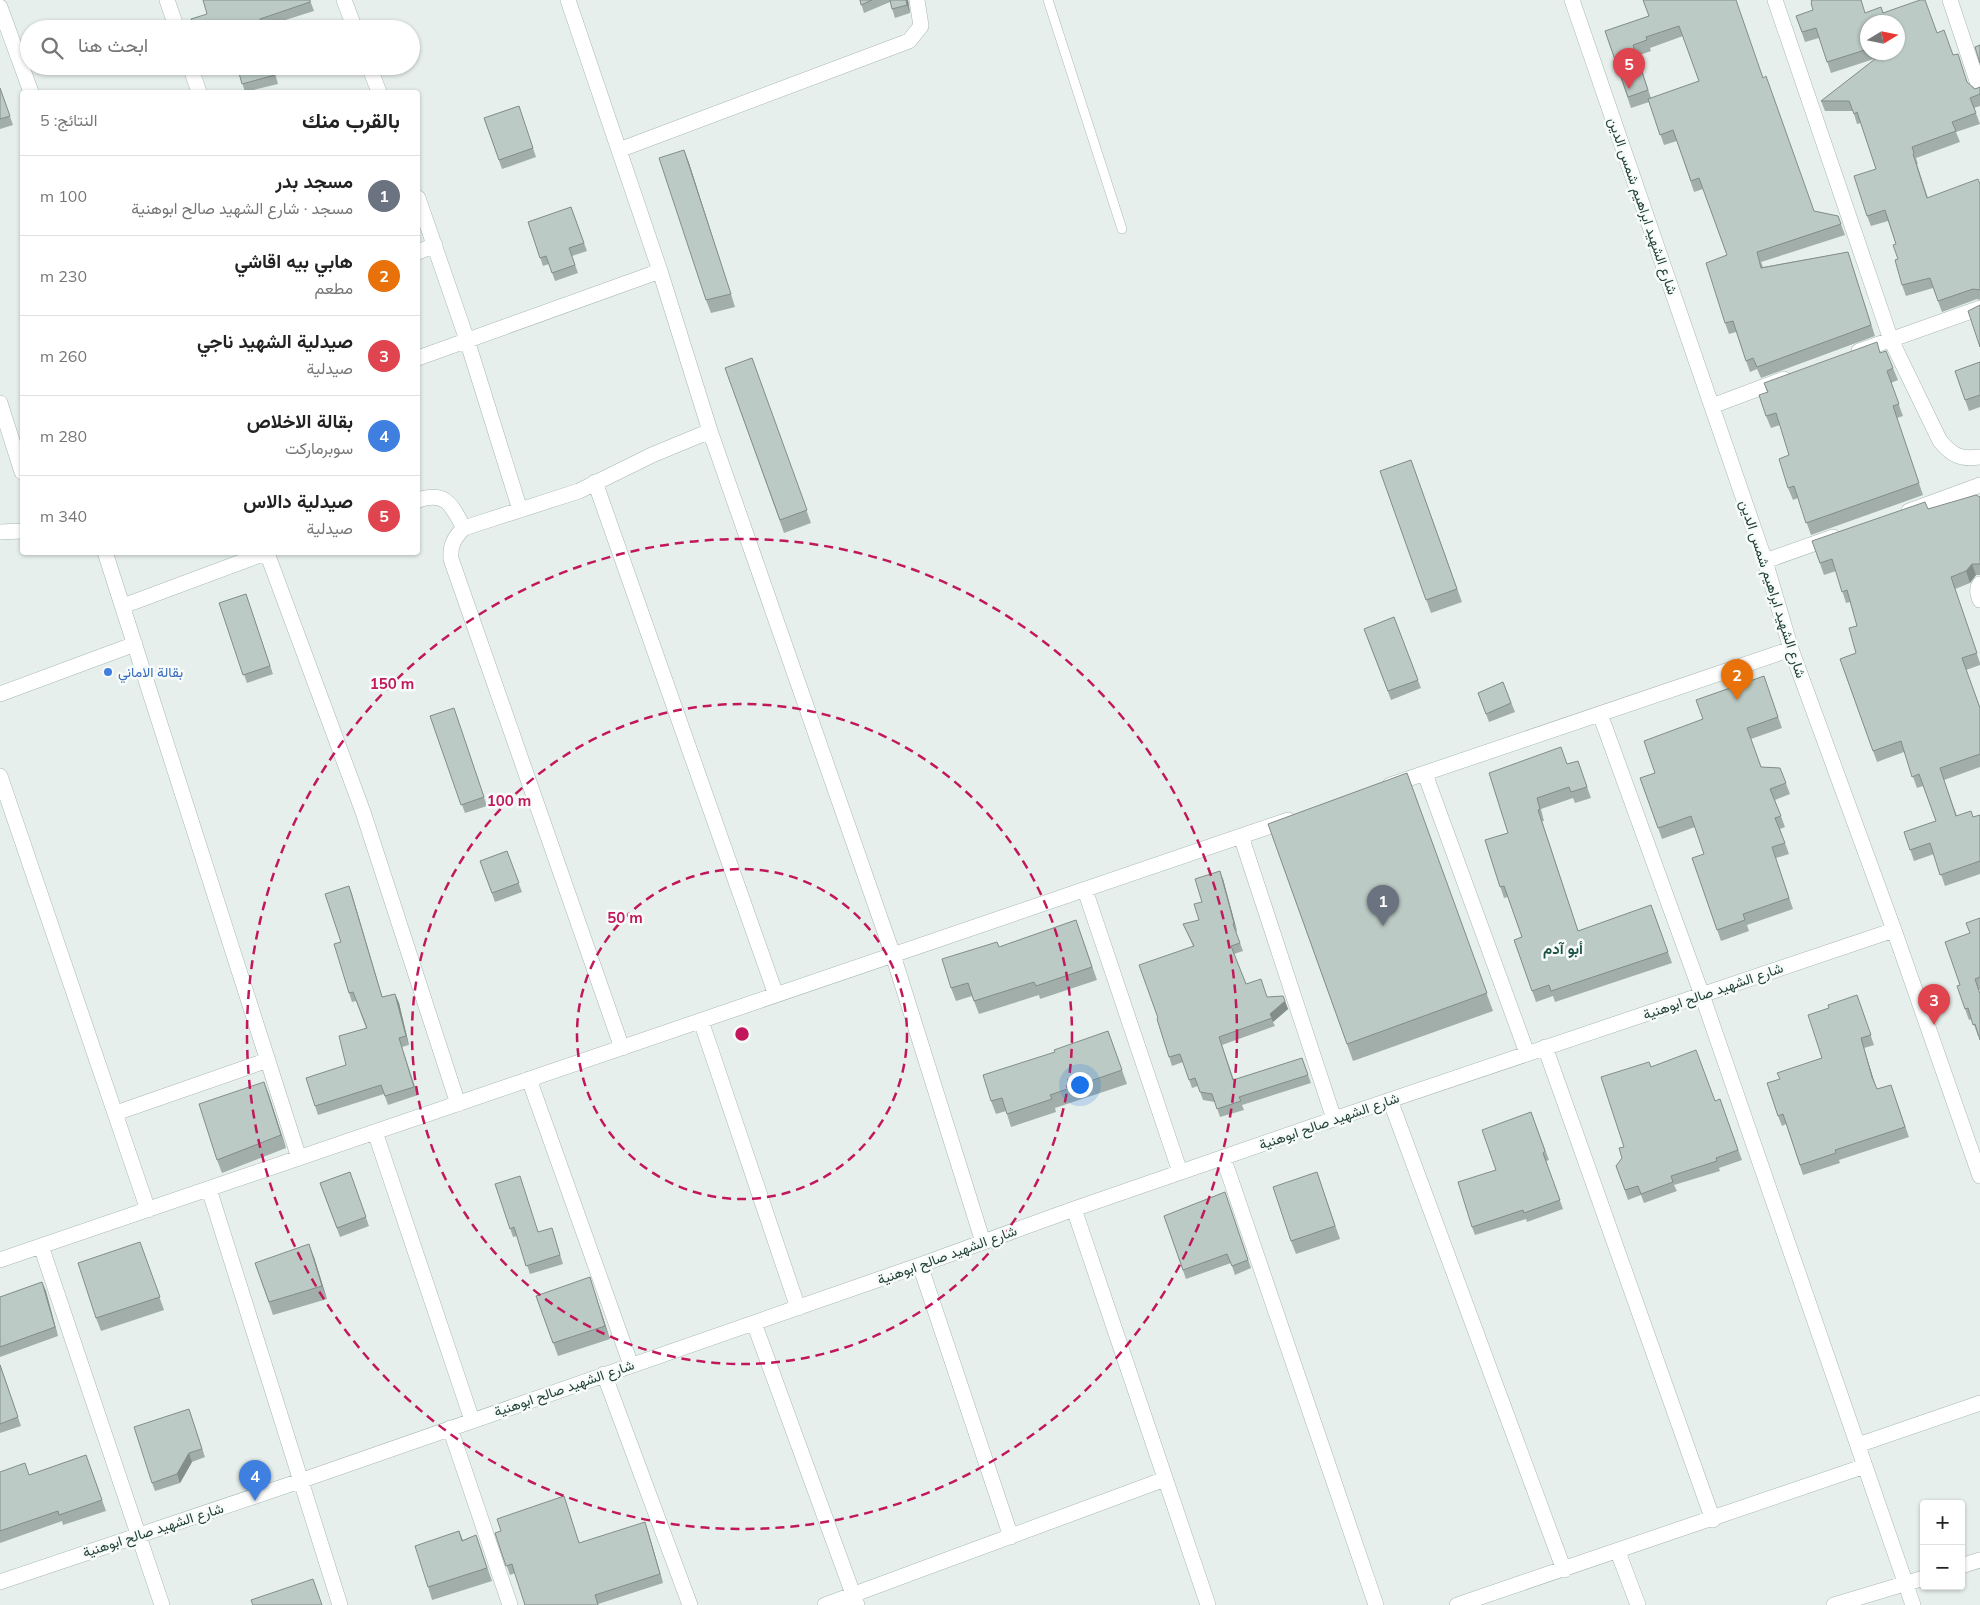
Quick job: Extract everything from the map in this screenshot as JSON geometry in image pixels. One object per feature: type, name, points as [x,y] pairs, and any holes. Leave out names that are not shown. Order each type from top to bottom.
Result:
[{"type":"street","points":[[167,0],[174,20]]},
{"type":"street","points":[[344,0],[352,20]]},
{"type":"street","points":[[568,0],[660,271],[710,431],[894,955],[983,1242]]},
{"type":"street","points":[[619,150],[909,42],[921,26],[917,0]]},
{"type":"street","name":"شارع الشهيد ابراهيم شمس الدين","points":[[1572,0],[1765,561],[1791,649],[1976,1155],[1980,1176]]},
{"type":"street","points":[[1775,0],[1890,340],[1940,441],[1950,453],[1961,457],[1980,457]]},
{"type":"street","points":[[1950,0],[1980,90]]},
{"type":"street","points":[[0,7],[20,64]]},
{"type":"street","points":[[24,75],[29,90]]},
{"type":"street","points":[[193,75],[197,90]]},
{"type":"street","points":[[372,75],[378,90]]},
{"type":"street","points":[[420,204],[467,340],[520,510]]},
{"type":"street","points":[[420,251],[435,245]]},
{"type":"street","points":[[420,357],[660,271]]},
{"type":"street","points":[[1846,356],[1980,308]]},
{"type":"street","points":[[1712,406],[1801,372]]},
{"type":"street","points":[[0,403],[20,466]]},
{"type":"street","points":[[622,1048],[451,559],[450,547],[454,539],[464,528],[579,491],[652,455],[710,431]]},
{"type":"street","points":[[595,482],[776,995]]},
{"type":"street","points":[[1896,515],[1980,484]]},
{"type":"street","points":[[420,500],[436,496],[444,499],[452,506],[464,528]]},
{"type":"street","points":[[0,532],[20,531]]},
{"type":"street","points":[[1765,561],[1849,531]]},
{"type":"street","points":[[105,555],[299,1158]]},
{"type":"street","points":[[123,606],[263,555]]},
{"type":"street","points":[[269,555],[363,812],[458,1104]]},
{"type":"street","points":[[1980,584],[1978,586],[1980,600]]},
{"type":"street","points":[[0,694],[134,644]]},
{"type":"street","points":[[1379,789],[1791,649]]},
{"type":"street","points":[[1600,714],[1702,995],[1913,1605]]},
{"type":"street","points":[[1425,774],[1527,1053]]},
{"type":"street","points":[[0,776],[148,1210]]},
{"type":"street","points":[[0,1260],[1306,814]]},
{"type":"street","points":[[1241,836],[1334,1118]]},
{"type":"street","points":[[1085,890],[1180,1172]]},
{"type":"street","name":"شارع الشهيد صالح ابوهنية","points":[[0,1582],[300,1481],[798,1308],[1334,1118],[1894,930]]},
{"type":"street","points":[[701,1021],[798,1308]]},
{"type":"street","points":[[1545,1047],[1713,1520]]},
{"type":"street","points":[[116,1113],[268,1060]]},
{"type":"street","points":[[529,1079],[631,1365]]},
{"type":"street","points":[[1390,1100],[1564,1570]]},
{"type":"street","points":[[375,1132],[472,1420]]},
{"type":"street","points":[[1223,1157],[1376,1605]]},
{"type":"street","points":[[209,1189],[340,1605]]},
{"type":"street","points":[[1074,1209],[1208,1605]]},
{"type":"street","points":[[41,1246],[162,1605]]},
{"type":"street","points":[[920,1265],[1011,1537]]},
{"type":"street","points":[[754,1323],[855,1600]]},
{"type":"street","points":[[604,1374],[690,1605]]},
{"type":"street","points":[[1858,1445],[1980,1403]]},
{"type":"street","points":[[450,1428],[510,1605]]},
{"type":"street","points":[[1457,1605],[1713,1520],[1865,1466]]},
{"type":"street","points":[[825,1605],[855,1600],[1011,1537],[1165,1479]]},
{"type":"street","points":[[1618,1552],[1638,1605]]},
{"type":"street","points":[[1965,1565],[1980,1560]]},
{"type":"street","points":[[1834,1605],[1920,1579]]},
{"type":"lane","points":[[1048,0],[1122,229]]},
{"type":"building","points":[[203,0],[310,0],[310,2],[260,20],[191,20],[207,14]]},
{"type":"building","points":[[860,0],[872,0],[861,5]]},
{"type":"building","points":[[890,0],[906,0],[907,5],[892,9]]},
{"type":"building","points":[[1643,0],[1736,0],[1763,78],[1766,76],[1814,211],[1838,216],[1841,224],[1757,252],[1761,268],[1848,252],[1871,325],[1757,367],[1753,358],[1746,361],[1733,321],[1725,323],[1706,263],[1727,255],[1699,178],[1691,181],[1673,130],[1660,135],[1648,99],[1699,81],[1679,26],[1646,37],[1647,40],[1633,45],[1648,90],[1628,97],[1605,31],[1649,16]]},
{"type":"building","points":[[1811,0],[1861,0],[1865,13],[1881,7],[1883,13],[1925,0],[1937,33],[1944,30],[1953,55],[1958,54],[1967,82],[1975,89],[1980,87],[1980,94],[1970,98],[1976,113],[1952,122],[1956,131],[1912,147],[1927,198],[1978,179],[1980,184],[1980,290],[1973,289],[1938,301],[1930,278],[1902,285],[1895,260],[1898,259],[1893,245],[1896,244],[1885,210],[1867,216],[1854,176],[1876,169],[1857,112],[1854,114],[1849,101],[1821,101],[1874,60],[1905,60],[1905,15],[1860,15],[1860,52],[1827,62],[1816,28],[1802,32],[1796,16],[1813,10]]},
{"type":"building","points":[[1980,45],[1980,63],[1975,47]]},
{"type":"building","points":[[240,75],[275,75],[242,84]]},
{"type":"building","points":[[0,88],[10,116],[0,119]]},
{"type":"building","points":[[519,106],[533,148],[499,160],[484,118]]},
{"type":"building","points":[[684,150],[731,294],[706,300],[659,158]]},
{"type":"building","points":[[571,207],[584,243],[569,248],[575,265],[552,273],[546,256],[540,258],[528,222]]},
{"type":"building","points":[[1980,305],[1980,347],[1968,311]]},
{"type":"building","points":[[1877,342],[1880,353],[1886,351],[1893,368],[1887,371],[1899,404],[1893,406],[1919,483],[1806,523],[1794,486],[1788,488],[1779,459],[1789,455],[1776,413],[1766,416],[1759,395],[1768,392],[1764,383]]},
{"type":"building","points":[[752,358],[807,510],[780,520],[725,368]]},
{"type":"building","points":[[1980,362],[1980,395],[1965,400],[1955,371]]},
{"type":"building","points":[[1411,460],[1457,589],[1426,600],[1380,471]]},
{"type":"building","points":[[1976,495],[1980,497],[1980,564],[1972,564],[1966,571],[1951,577],[1977,653],[1962,658],[1980,708],[1980,754],[1940,768],[1956,816],[1971,811],[1973,817],[1980,815],[1980,861],[1940,875],[1930,843],[1910,850],[1904,832],[1936,821],[1919,774],[1912,777],[1901,741],[1873,751],[1840,659],[1856,653],[1849,628],[1857,626],[1847,590],[1842,592],[1832,559],[1820,563],[1812,541],[1925,502],[1928,509]]},
{"type":"building","points":[[246,594],[270,666],[243,675],[219,603]]},
{"type":"building","points":[[1394,617],[1418,680],[1388,691],[1364,629]]},
{"type":"building","points":[[1764,676],[1778,717],[1747,728],[1761,767],[1780,768],[1786,783],[1770,789],[1781,816],[1775,818],[1785,843],[1772,847],[1789,898],[1743,914],[1745,920],[1717,930],[1692,858],[1704,854],[1691,816],[1658,828],[1640,778],[1655,773],[1644,741],[1703,719],[1696,700]]},
{"type":"building","points":[[1503,682],[1511,703],[1486,714],[1478,693]]},
{"type":"building","points":[[454,708],[484,797],[461,805],[430,716]]},
{"type":"building","points":[[1561,747],[1567,764],[1578,761],[1587,787],[1571,792],[1569,787],[1537,798],[1540,809],[1538,810],[1578,931],[1651,905],[1668,952],[1551,991],[1549,985],[1532,991],[1514,940],[1522,937],[1504,886],[1500,887],[1485,840],[1508,833],[1489,773]]},
{"type":"building","points":[[1407,773],[1487,993],[1347,1044],[1268,824]]},
{"type":"building","points":[[507,851],[519,883],[492,893],[480,861]]},
{"type":"building","points":[[1220,871],[1233,924],[1240,943],[1231,946],[1246,984],[1261,979],[1267,997],[1283,996],[1285,1001],[1270,1014],[1272,1018],[1219,1037],[1233,1080],[1302,1058],[1308,1075],[1239,1097],[1241,1101],[1217,1109],[1212,1094],[1200,1092],[1195,1078],[1189,1080],[1180,1054],[1169,1057],[1158,1018],[1139,965],[1194,946],[1183,924],[1199,920],[1194,904],[1202,902],[1195,879]]},
{"type":"building","points":[[349,886],[382,997],[395,994],[406,1036],[399,1038],[414,1087],[385,1096],[381,1085],[315,1106],[306,1078],[346,1065],[339,1036],[367,1028],[353,992],[349,993],[334,944],[341,942],[325,894]]},
{"type":"building","points":[[1980,918],[1980,977],[1975,979],[1980,994],[1980,1040],[1968,1008],[1965,1009],[1957,986],[1960,985],[1945,942],[1970,933],[1966,923]]},
{"type":"building","points":[[1076,920],[1092,967],[1036,986],[1034,982],[974,1001],[968,983],[951,988],[942,959],[997,942],[999,947]]},
{"type":"building","points":[[1857,995],[1871,1035],[1861,1038],[1872,1077],[1877,1089],[1891,1085],[1905,1127],[1835,1150],[1836,1153],[1800,1165],[1783,1114],[1778,1116],[1767,1083],[1780,1079],[1777,1073],[1822,1058],[1808,1015],[1829,1008],[1828,1005]]},
{"type":"building","points":[[1108,1031],[1122,1070],[1050,1095],[1052,1099],[1007,1114],[1002,1098],[991,1101],[983,1075],[1055,1052],[1054,1050]]},
{"type":"building","points":[[1696,1050],[1715,1101],[1720,1099],[1738,1150],[1716,1158],[1717,1161],[1671,1176],[1673,1182],[1641,1194],[1638,1186],[1625,1190],[1616,1166],[1622,1158],[1619,1148],[1624,1147],[1601,1077],[1649,1062],[1651,1067]]},
{"type":"building","points":[[264,1082],[281,1135],[217,1160],[199,1104]]},
{"type":"building","points":[[1531,1112],[1560,1200],[1524,1213],[1523,1210],[1472,1227],[1458,1182],[1496,1170],[1482,1130]]},
{"type":"building","points":[[350,1172],[366,1217],[337,1228],[320,1183]]},
{"type":"building","points":[[1317,1172],[1335,1226],[1291,1241],[1273,1187]]},
{"type":"building","points":[[520,1176],[538,1232],[552,1228],[560,1255],[526,1266],[514,1227],[510,1229],[495,1184]]},
{"type":"building","points":[[1225,1192],[1248,1260],[1232,1266],[1227,1254],[1183,1270],[1164,1216]]},
{"type":"building","points":[[140,1242],[160,1297],[96,1318],[78,1263]]},
{"type":"building","points":[[309,1244],[322,1286],[269,1302],[255,1263]]},
{"type":"building","points":[[590,1277],[605,1326],[553,1343],[536,1296]]},
{"type":"building","points":[[42,1282],[55,1327],[0,1347],[0,1297]]},
{"type":"building","points":[[0,1365],[18,1417],[0,1424]]},
{"type":"building","points":[[189,1409],[202,1449],[189,1453],[177,1474],[152,1483],[134,1427]]},
{"type":"building","points":[[86,1455],[102,1500],[59,1515],[58,1511],[0,1531],[0,1472],[25,1463],[29,1475]]},
{"type":"building","points":[[564,1496],[579,1543],[645,1522],[660,1574],[595,1595],[598,1605],[525,1605],[512,1564],[506,1566],[495,1533],[501,1531],[497,1519]]},
{"type":"building","points":[[459,1531],[462,1541],[476,1535],[487,1568],[428,1587],[415,1546]]},
{"type":"building","points":[[313,1579],[322,1605],[253,1605],[251,1600]]},
{"type":"place","name":"صيدلية دالاس","points":[[1629,89]]},
{"type":"place","name":"بقالة الاماني","points":[[108,672]]},
{"type":"place","name":"هابي بيه اقاشي","points":[[1737,700]]},
{"type":"place","name":"مسجد بدر","points":[[1383,926]]},
{"type":"place","name":"صيدلية الشهيد ناجي","points":[[1934,1025]]},
{"type":"place","name":"بقالة الاخلاص","points":[[255,1501]]},
{"type":"district","name":"أبو آدم","points":[[1563,949]]}]
